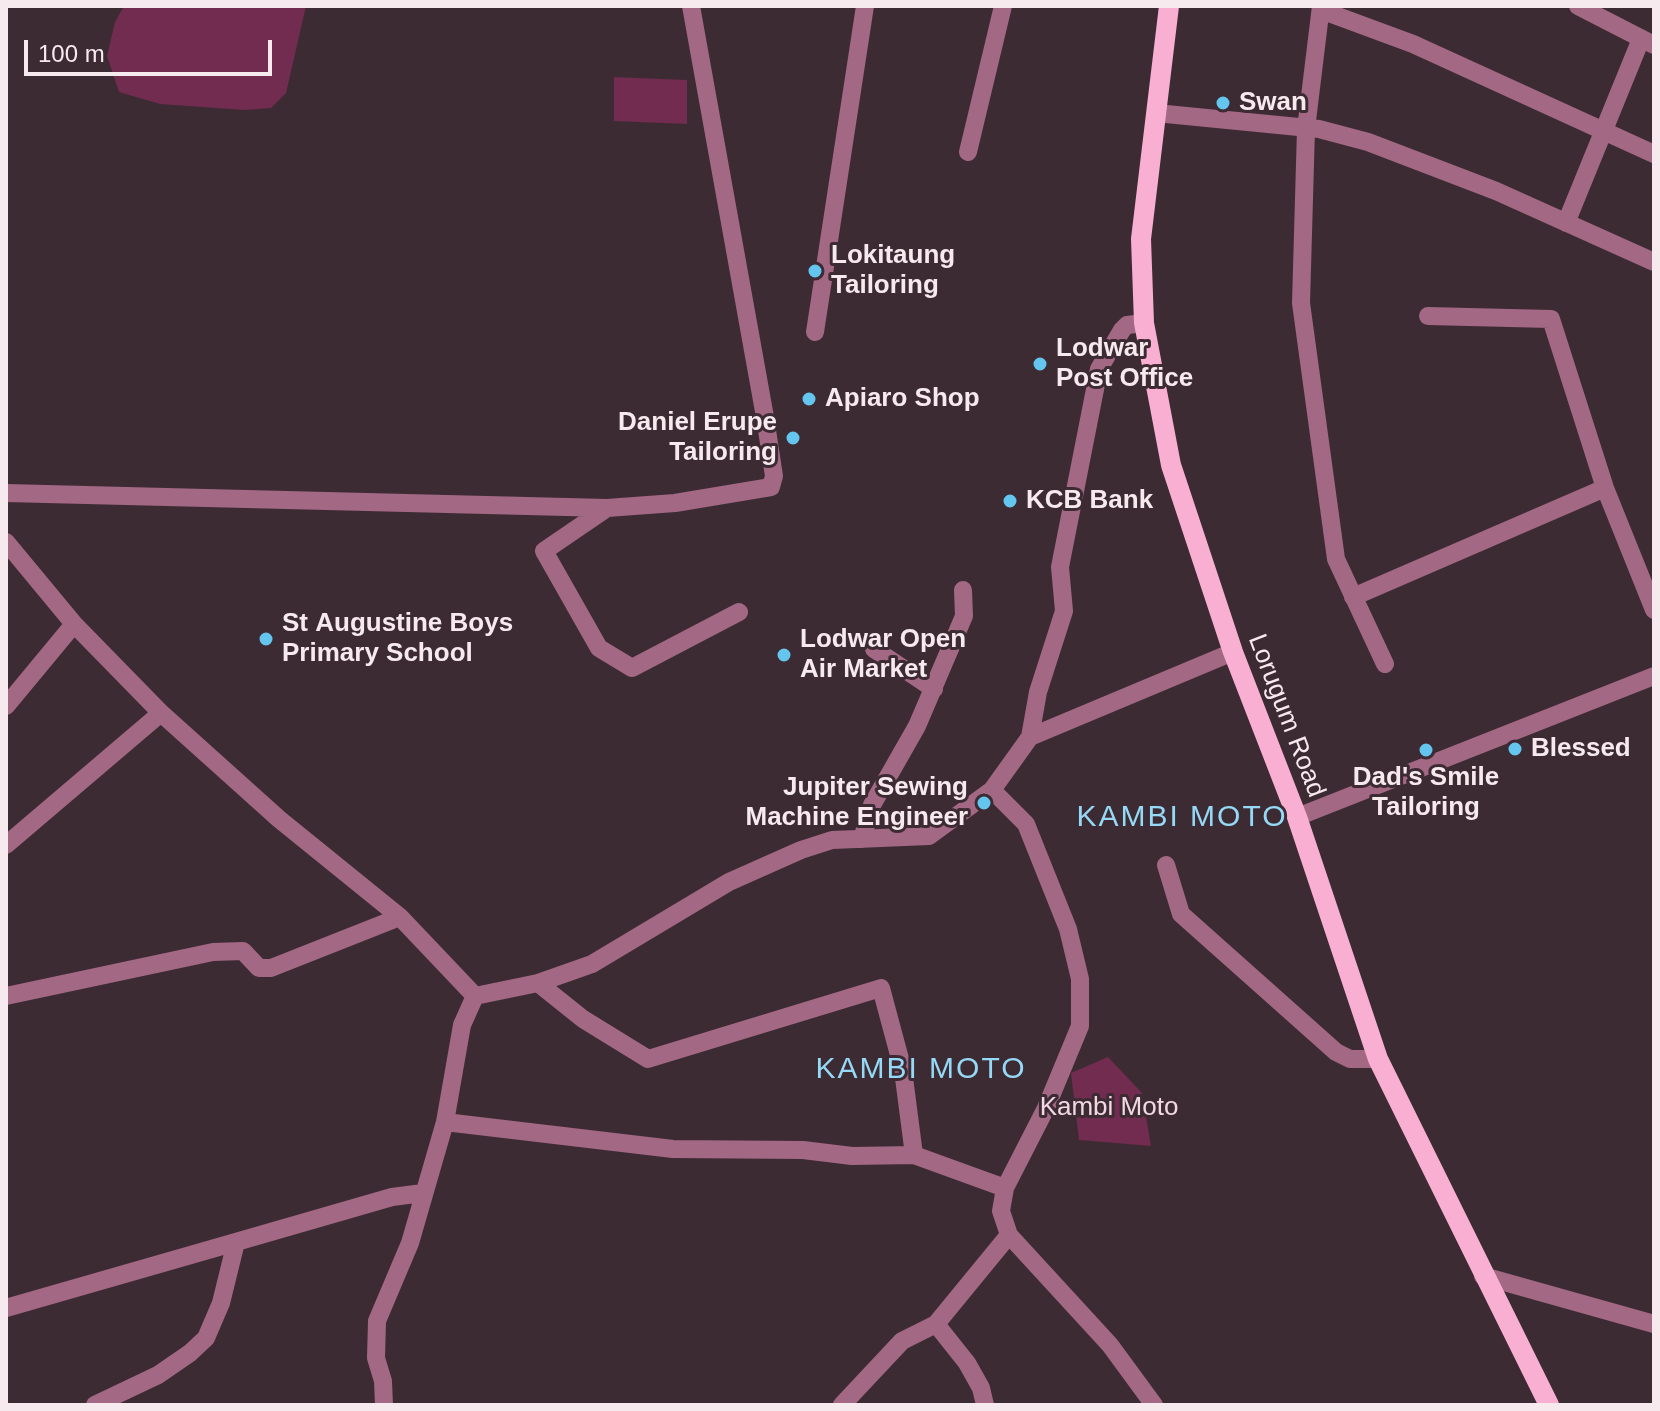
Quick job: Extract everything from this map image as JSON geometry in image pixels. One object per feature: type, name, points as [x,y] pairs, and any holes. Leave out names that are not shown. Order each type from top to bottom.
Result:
[{"type":"main road","name":"Lorugum Road","points":[[1169,6],[1142,227],[1144,323],[1171,465],[1233,652],[1297,817],[1378,1059],[1549,1405]]},
{"type":"street","points":[[6,493],[607,508],[769,489],[774,482],[691,6]]},
{"type":"street","points":[[815,332],[865,6]]},
{"type":"street","points":[[968,152],[1003,6]]},
{"type":"street","points":[[1566,223],[1602,129],[1648,42],[1578,6]]},
{"type":"street","points":[[1385,664],[1336,559],[1301,303],[1306,129],[1321,8],[1413,44],[1654,154]]},
{"type":"street","points":[[1156,113],[1306,129],[1368,142],[1654,262]]},
{"type":"street","points":[[1428,316],[1551,319],[1605,488],[1654,610]]},
{"type":"street","points":[[475,996],[538,983],[592,964],[752,870],[832,840],[929,836],[992,790],[1030,737],[1038,692],[1064,611],[1060,567],[1099,369],[1122,330],[1127,325],[1144,323]]},
{"type":"street","points":[[1353,597],[1605,488]]},
{"type":"street","points":[[607,508],[544,551],[599,648],[632,668],[739,612]]},
{"type":"street","points":[[6,542],[74,624],[161,713],[279,819],[400,917],[475,996]]},
{"type":"street","points":[[862,839],[872,805],[934,689],[964,616],[963,590]]},
{"type":"street","points":[[6,706],[74,624]]},
{"type":"street","points":[[874,649],[934,689]]},
{"type":"street","points":[[1030,737],[1233,652]]},
{"type":"street","points":[[1297,817],[1654,676]]},
{"type":"street","points":[[6,845],[161,713]]},
{"type":"street","points":[[992,790],[1026,824],[1077,956],[1081,1002],[1080,1026],[1046,1108],[1005,1188],[1001,1211],[1009,1235],[1110,1345],[1154,1405]]},
{"type":"street","points":[[1166,865],[1181,914],[1336,1052],[1350,1059],[1378,1059]]},
{"type":"street","points":[[6,996],[213,952],[243,951],[259,968],[271,968],[400,917]]},
{"type":"street","points":[[538,983],[583,1019],[648,1059],[881,988],[903,1070],[914,1155]]},
{"type":"street","points":[[384,1405],[383,1381],[376,1358],[377,1321],[406,1253],[445,1122],[457,1042],[475,996]]},
{"type":"street","points":[[445,1122],[673,1149],[803,1150],[852,1156],[914,1155],[1005,1188]]},
{"type":"street","points":[[6,1308],[392,1197],[423,1193]]},
{"type":"street","points":[[842,1405],[902,1341],[936,1324],[1009,1235]]},
{"type":"street","points":[[95,1405],[158,1375],[206,1338],[221,1303],[236,1242]]},
{"type":"street","points":[[1483,1276],[1654,1324]]},
{"type":"street","points":[[936,1324],[975,1375],[985,1405]]},
{"type":"green space","points":[[124,6],[306,6],[286,93],[271,108],[245,110],[160,104],[119,92],[107,56],[115,22]]},
{"type":"green space","points":[[614,77],[687,80],[687,124],[614,121]]},
{"type":"green space","name":"Kambi Moto","points":[[1108,1057],[1142,1093],[1151,1146],[1079,1140],[1071,1073]]},
{"type":"place","name":"Swan","points":[[1223,103]]},
{"type":"place","name":"Lokitaung Tailoring","points":[[815,271]]},
{"type":"place","name":"Lodwar Post Office","points":[[1040,364]]},
{"type":"place","name":"Apiaro Shop","points":[[809,399]]},
{"type":"place","name":"Daniel Erupe Tailoring","points":[[793,438]]},
{"type":"place","name":"KCB Bank","points":[[1010,501]]},
{"type":"place","name":"St Augustine Boys Primary School","points":[[266,639]]},
{"type":"place","name":"Lodwar Open Air Market","points":[[784,655]]},
{"type":"place","name":"Blessed","points":[[1515,749]]},
{"type":"place","name":"Dad's Smile Tailoring","points":[[1426,750]]},
{"type":"place","name":"Jupiter Sewing Machine Engineer","points":[[984,803]]},
{"type":"district","name":"KAMBI MOTO","points":[[1182,818]]},
{"type":"district","name":"KAMBI MOTO","points":[[921,1070]]}]
